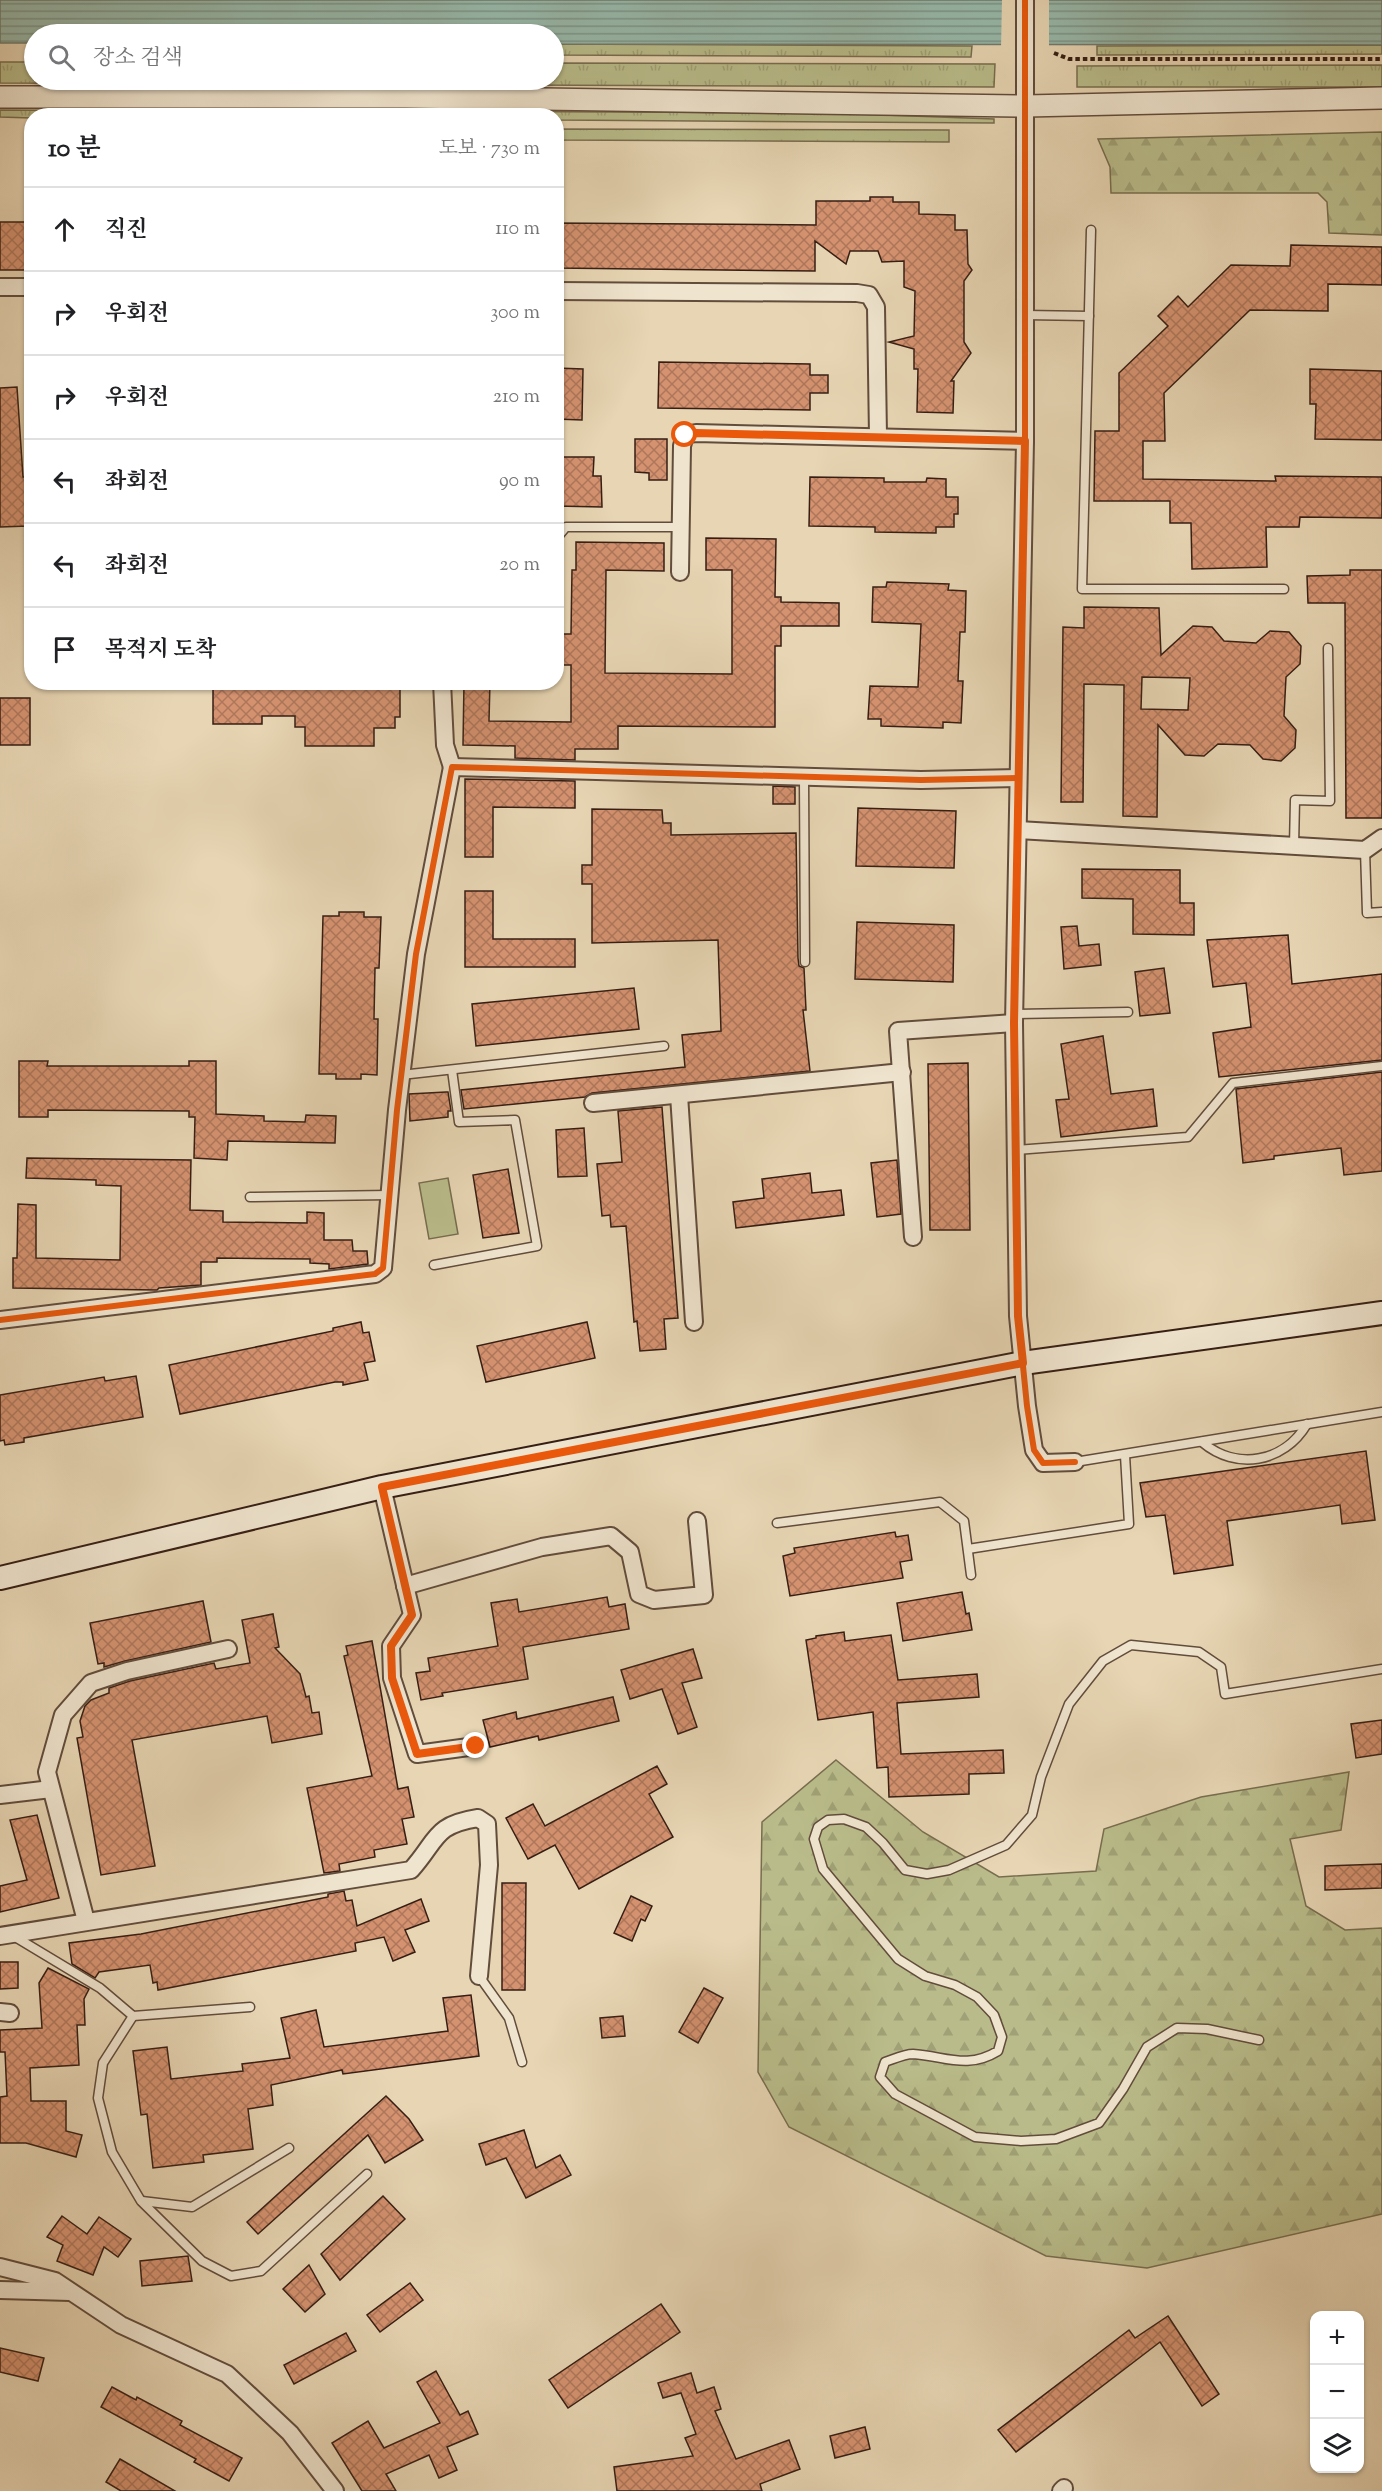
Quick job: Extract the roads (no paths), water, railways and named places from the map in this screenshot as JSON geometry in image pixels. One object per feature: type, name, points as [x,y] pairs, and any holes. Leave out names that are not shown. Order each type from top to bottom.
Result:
[{"type":"main road","points":[[0,1578],[382,1487],[1023,1363],[1382,1313]]},
{"type":"street","points":[[1025,0],[1025,441],[1015,1019],[1018,1316],[1034,1450],[1043,1463],[1075,1462]]},
{"type":"street","points":[[0,97],[405,97],[1026,106],[1382,98]]},
{"type":"street","points":[[0,287],[24,287]]},
{"type":"street","points":[[564,291],[857,293],[869,296],[876,307],[878,436]]},
{"type":"street","points":[[680,572],[682,446],[685,435],[696,433],[878,436],[1025,441]]},
{"type":"street","points":[[0,1320],[375,1274],[383,1268],[401,1075],[416,954],[452,767],[446,745],[443,690]]},
{"type":"street","points":[[452,767],[921,780],[1018,778]]},
{"type":"street","points":[[1018,830],[1365,850],[1382,838]]},
{"type":"street","points":[[914,1237],[898,1031],[1015,1019]]},
{"type":"street","points":[[593,1103],[902,1072]]},
{"type":"street","points":[[679,1095],[694,1322]]},
{"type":"street","points":[[382,1487],[412,1615],[391,1646],[392,1678],[417,1754],[476,1746]]},
{"type":"street","points":[[405,1586],[542,1547],[611,1536],[630,1552],[639,1594],[654,1600],[704,1595],[697,1521]]},
{"type":"street","points":[[86,1921],[46,1772],[63,1715],[91,1683],[127,1671],[228,1649]]},
{"type":"street","points":[[0,1795],[51,1789]]},
{"type":"street","points":[[6,1936],[86,1921],[411,1870],[425,1855],[438,1833],[458,1821],[478,1818],[487,1824],[489,1865],[479,1976]]},
{"type":"street","points":[[0,2267],[55,2281],[121,2325],[227,2374],[290,2433],[335,2491]]},
{"type":"street","points":[[0,2290],[71,2292]]},
{"type":"lane","points":[[1091,230],[1082,589],[1284,590]]},
{"type":"lane","points":[[1025,315],[1089,316]]},
{"type":"lane","points":[[564,529],[566,527],[680,527]]},
{"type":"lane","points":[[1294,846],[1295,800],[1330,801],[1328,648]]},
{"type":"lane","points":[[804,777],[805,962]]},
{"type":"lane","points":[[1365,850],[1367,913],[1382,912]]},
{"type":"lane","points":[[1015,1019],[1128,1012]]},
{"type":"lane","points":[[401,1075],[664,1046]]},
{"type":"lane","points":[[1016,1150],[1188,1137],[1233,1083],[1382,1066]]},
{"type":"lane","points":[[434,1265],[537,1246],[515,1120],[459,1122],[452,1070]]},
{"type":"lane","points":[[250,1197],[390,1195]]},
{"type":"lane","points":[[1075,1462],[1382,1412]]},
{"type":"lane","points":[[1202,1442],[1214,1451],[1228,1456],[1241,1459],[1264,1458],[1289,1447],[1298,1439],[1307,1424]]},
{"type":"lane","points":[[968,1549],[1129,1524],[1125,1455]]},
{"type":"lane","points":[[777,1523],[940,1502],[964,1521],[971,1575]]},
{"type":"lane","points":[[1259,2040],[1207,2029],[1177,2028],[1147,2047],[1123,2089],[1099,2123],[1056,2139],[1021,2141],[975,2137],[895,2094],[880,2077],[885,2062],[911,2054],[953,2061],[983,2061],[998,2052],[1002,2037],[994,2016],[977,1997],[955,1985],[925,1976],[898,1959],[824,1869],[814,1839],[818,1827],[828,1820],[844,1820],[866,1827],[905,1870],[927,1874],[949,1870],[1006,1845],[1032,1815],[1041,1777],[1069,1704],[1103,1661],[1131,1645],[1199,1652],[1221,1667],[1225,1694],[1382,1669]]},
{"type":"lane","points":[[6,1936],[100,1988],[133,2016],[250,2007]]},
{"type":"lane","points":[[479,1976],[509,2018],[522,2062]]},
{"type":"lane","points":[[133,2016],[103,2063],[98,2098],[112,2152],[141,2201],[202,2260],[231,2276],[261,2271],[367,2174]]},
{"type":"lane","points":[[141,2201],[192,2207],[289,2148]]}]
